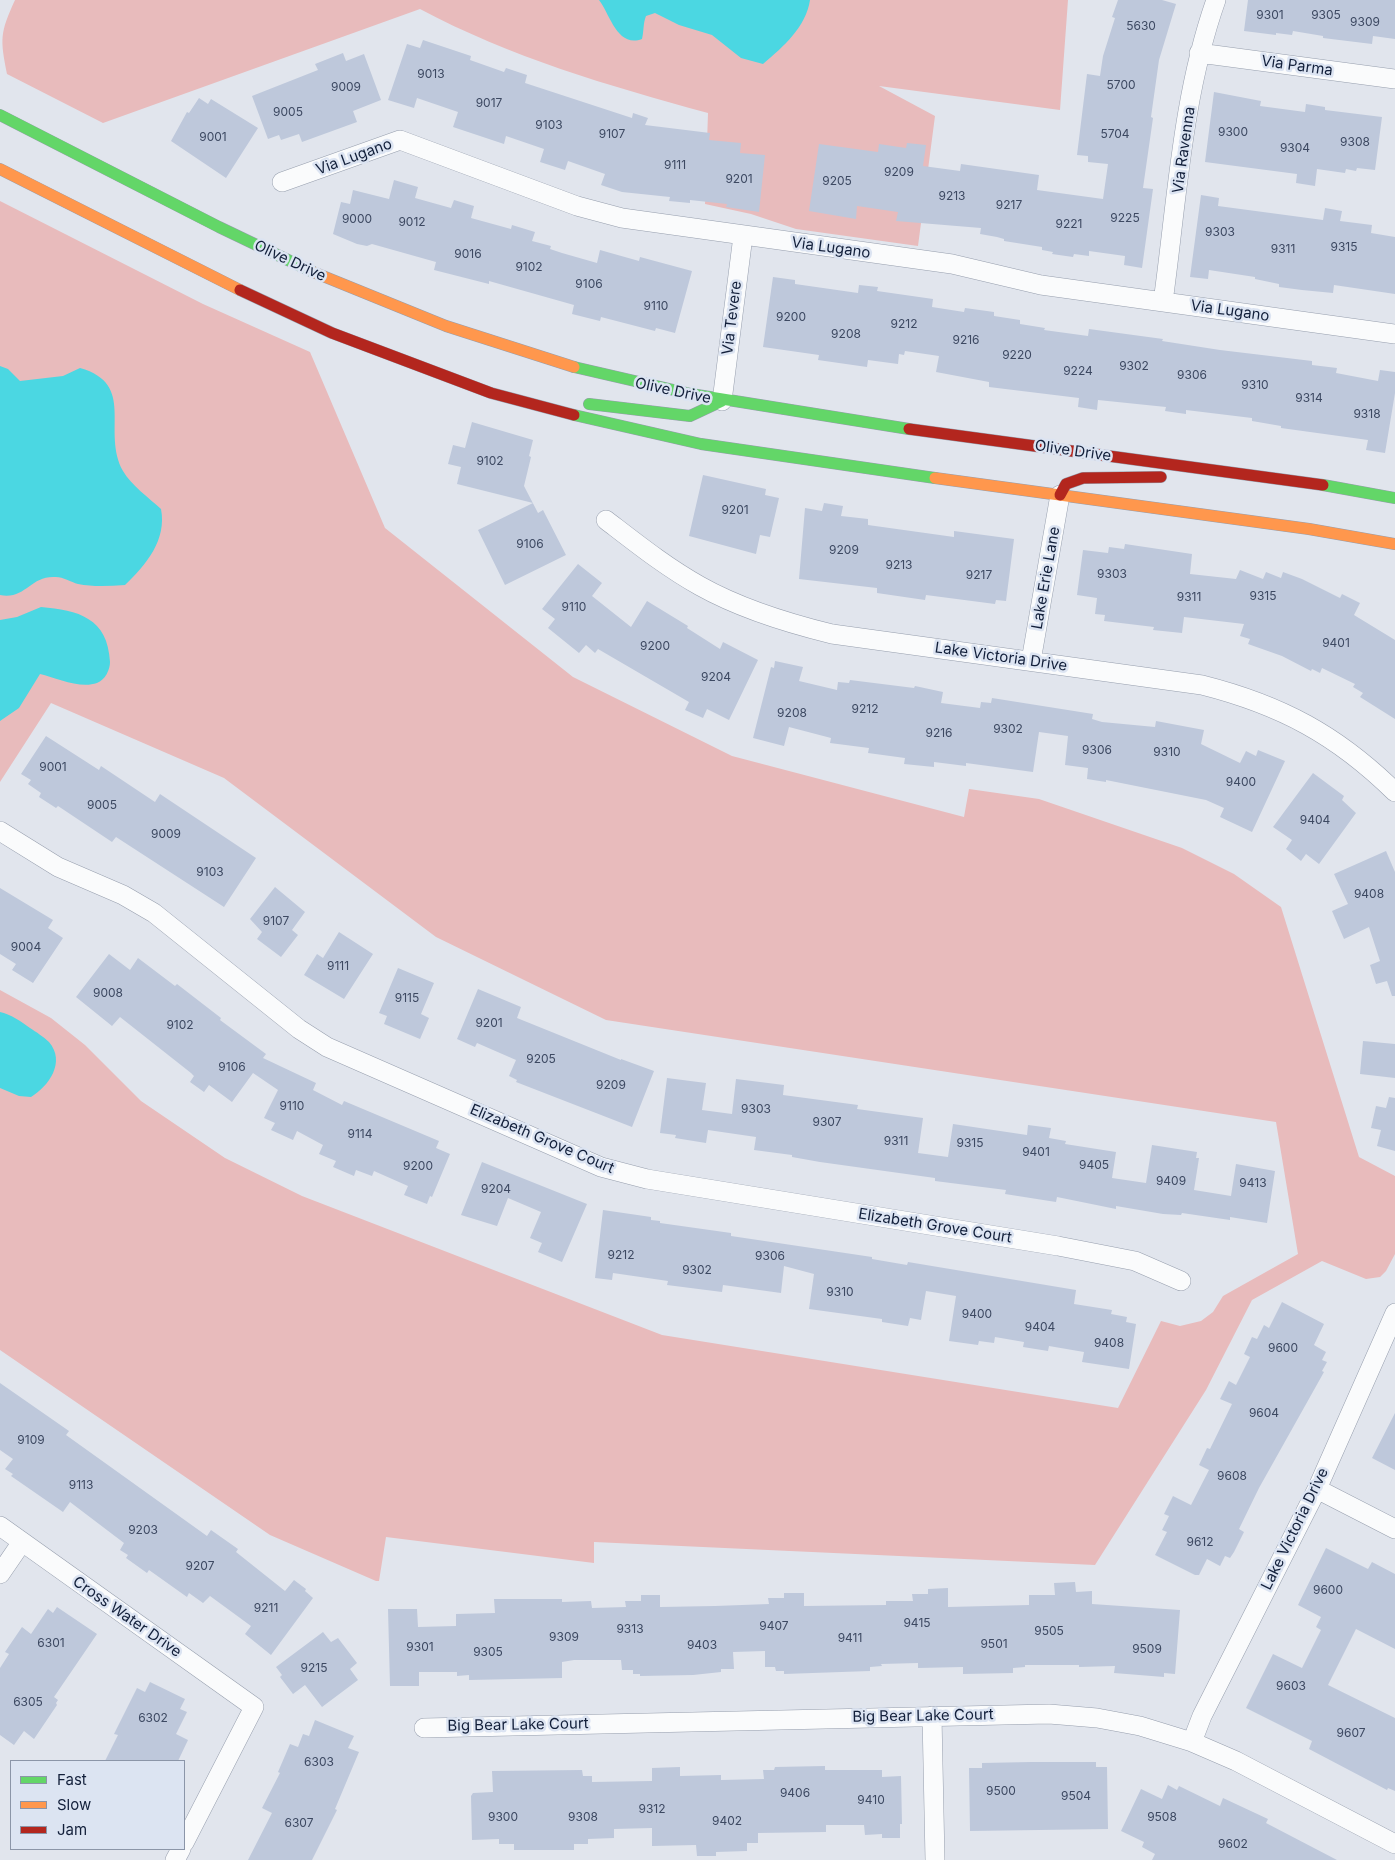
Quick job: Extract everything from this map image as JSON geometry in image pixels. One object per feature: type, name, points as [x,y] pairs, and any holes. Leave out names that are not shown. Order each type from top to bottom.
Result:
[{"type":"main road","name":"Olive Drive","points":[[0,115],[269,252],[354,290],[441,325],[544,358],[634,382],[722,402],[1395,498]]},
{"type":"main road","points":[[0,169],[238,290],[332,333],[491,393],[612,425],[701,444],[1309,529],[1395,544]]},
{"type":"main road","points":[[491,393],[690,416],[722,402]]},
{"type":"main road","points":[[1060,495],[1066,484],[1084,478],[1250,476]]},
{"type":"main road","points":[[1309,529],[1395,534]]},
{"type":"street","name":"Via Ravenna","points":[[1163,302],[1190,100],[1199,53],[1216,0]]},
{"type":"street","name":"Via Parma","points":[[1199,53],[1395,79]]},
{"type":"street","name":"Via Lugano","points":[[282,182],[400,140],[577,206],[622,218],[952,264],[1041,285],[1395,334]]},
{"type":"street","name":"Via Tevere","points":[[722,402],[743,236]]},
{"type":"street","name":"Lake Erie Lane","points":[[1031,661],[1060,495]]},
{"type":"street","name":"Lake Victoria Drive","points":[[606,520],[661,562],[700,587],[743,607],[787,623],[832,634],[1202,685],[1239,694],[1274,707],[1308,723],[1354,755],[1395,792]]},
{"type":"street","name":"Elizabeth Grove Court","points":[[0,831],[58,867],[123,895],[154,913],[299,1029],[327,1047],[601,1166],[647,1179],[1096,1253],[1135,1261],[1181,1281]]},
{"type":"street","name":"Lake Victoria Drive","points":[[1192,1742],[1202,1716],[1317,1488],[1393,1320]]},
{"type":"street","points":[[1317,1488],[1395,1529]]},
{"type":"street","name":"Cross Water Drive","points":[[0,1526],[254,1707],[185,1840]]},
{"type":"street","points":[[0,1574],[22,1542]]},
{"type":"street","name":"Big Bear Lake Court","points":[[424,1728],[1049,1714],[1097,1718],[1140,1726],[1192,1742],[1236,1761],[1395,1844]]},
{"type":"street","points":[[932,1716],[935,1860]]},
{"type":"shaded area","points":[[15,0],[1068,0],[1060,110],[879,86],[935,116],[918,246],[796,229],[751,214],[705,204],[708,113],[597,81],[525,56],[489,42],[420,9],[103,123],[7,74],[2,43],[6,20]]},
{"type":"shaded area","points":[[0,201],[203,304],[310,352],[385,528],[573,677],[732,756],[964,817],[969,789],[1039,799],[1182,848],[1234,874],[1281,907],[1359,1157],[1395,1176],[1395,1254],[1386,1271],[1380,1277],[1366,1279],[1322,1261],[1252,1300],[1206,1390],[1095,1565],[594,1542],[594,1563],[386,1537],[379,1581],[376,1581],[270,1535],[0,1350],[0,990],[51,1018],[85,1045],[141,1101],[225,1158],[302,1196],[662,1335],[1118,1408],[1161,1321],[1180,1326],[1201,1321],[1213,1312],[1223,1296],[1298,1254],[1276,1122],[606,1020],[436,937],[224,778],[51,703],[0,782]]},
{"type":"water","points":[[599,0],[810,0],[808,10],[799,28],[763,64],[741,58],[712,35],[679,25],[655,13],[646,16],[642,39],[626,39],[615,28]]},
{"type":"water","points":[[0,366],[8,369],[20,381],[63,376],[80,368],[97,375],[108,385],[113,397],[115,411],[117,456],[123,471],[135,486],[161,509],[162,520],[161,531],[153,551],[125,585],[89,586],[59,577],[47,577],[16,594],[9,596],[0,595]]},
{"type":"water","points":[[41,607],[55,608],[79,614],[97,626],[104,635],[108,647],[110,665],[108,671],[100,682],[83,685],[40,674],[19,708],[0,721],[0,620],[17,617]]},
{"type":"water","points":[[0,1012],[16,1018],[49,1042],[54,1050],[56,1065],[53,1073],[44,1087],[31,1097],[19,1096],[0,1088]]},
{"type":"building","points":[[1118,0],[1162,0],[1176,4],[1159,60],[1151,117],[1153,118],[1143,188],[1153,189],[1142,268],[1124,265],[1125,256],[1089,251],[1089,256],[1074,254],[1073,257],[1052,254],[1053,252],[1042,250],[1042,247],[1004,241],[1004,239],[980,234],[981,228],[896,221],[898,212],[857,206],[856,219],[809,211],[819,144],[878,152],[879,144],[906,148],[907,143],[926,145],[923,166],[960,171],[961,164],[1039,175],[1037,190],[1103,199],[1108,164],[1088,162],[1088,156],[1077,155],[1087,74],[1100,76],[1103,56],[1115,18],[1112,17]]},
{"type":"building","points":[[1248,0],[1395,0],[1395,39],[1373,36],[1372,44],[1323,38],[1323,36],[1293,31],[1292,35],[1276,33],[1276,35],[1244,31]]},
{"type":"building","points":[[423,40],[471,56],[470,60],[504,72],[506,68],[527,75],[525,83],[632,118],[633,113],[648,118],[645,125],[710,133],[709,140],[741,143],[740,153],[765,155],[759,212],[726,207],[727,204],[690,200],[690,203],[669,201],[670,197],[622,192],[601,185],[605,174],[568,161],[565,170],[540,162],[544,149],[506,136],[504,144],[453,127],[458,112],[417,98],[414,108],[388,100],[407,44],[420,48]]},
{"type":"building","points":[[343,53],[346,61],[364,54],[381,100],[353,111],[357,122],[302,142],[299,134],[281,140],[279,135],[268,139],[252,96],[318,70],[315,64]]},
{"type":"building","points":[[1214,92],[1261,101],[1260,106],[1305,112],[1306,104],[1325,107],[1325,110],[1382,117],[1375,170],[1357,168],[1356,171],[1346,169],[1345,173],[1317,169],[1315,186],[1296,183],[1297,174],[1205,162]]},
{"type":"building","points":[[199,98],[208,104],[211,99],[258,128],[226,178],[171,141],[187,112],[189,113]]},
{"type":"building","points":[[394,180],[418,187],[415,198],[451,208],[454,200],[474,206],[471,218],[511,229],[512,225],[535,232],[532,241],[551,246],[550,249],[562,253],[597,263],[600,250],[639,261],[640,257],[692,271],[675,333],[656,328],[655,331],[601,317],[600,321],[572,314],[574,305],[489,281],[489,284],[434,270],[436,262],[372,244],[367,246],[357,244],[333,234],[341,202],[350,204],[353,190],[389,199]]},
{"type":"building","points":[[1201,195],[1219,198],[1218,206],[1323,220],[1325,208],[1342,211],[1340,221],[1372,225],[1371,233],[1395,237],[1395,294],[1334,285],[1333,293],[1302,290],[1279,287],[1279,284],[1255,279],[1255,277],[1209,270],[1208,279],[1190,277]]},
{"type":"building","points":[[773,277],[795,280],[795,284],[858,293],[859,285],[878,287],[877,291],[933,299],[932,307],[964,312],[965,308],[994,312],[994,316],[1020,320],[1020,324],[1045,328],[1044,330],[1088,336],[1089,329],[1163,339],[1162,341],[1220,350],[1312,361],[1312,365],[1337,368],[1336,373],[1378,381],[1380,370],[1395,372],[1395,393],[1385,453],[1366,450],[1368,440],[1281,428],[1281,426],[1252,421],[1252,418],[1186,410],[1186,414],[1165,411],[1166,407],[1098,400],[1097,410],[1078,407],[1079,398],[989,387],[989,382],[936,372],[939,356],[905,351],[904,355],[899,354],[898,364],[868,360],[867,367],[818,360],[819,355],[763,347]]},
{"type":"building","points":[[472,422],[533,440],[524,486],[533,503],[457,484],[461,467],[448,464],[453,445],[465,448]]},
{"type":"building","points":[[703,475],[766,489],[765,495],[779,498],[770,537],[760,535],[756,554],[689,536]]},
{"type":"building","points":[[533,503],[538,513],[543,510],[566,555],[505,585],[478,530]]},
{"type":"building","points":[[824,503],[843,506],[841,516],[868,519],[868,525],[954,537],[954,531],[1014,539],[1006,601],[996,600],[995,604],[926,595],[925,600],[877,593],[877,588],[799,579],[805,508],[822,511]]},
{"type":"building","points":[[1125,544],[1192,554],[1190,574],[1236,579],[1240,570],[1263,579],[1266,572],[1281,578],[1283,572],[1302,579],[1340,598],[1342,594],[1360,603],[1354,615],[1395,640],[1395,719],[1360,697],[1363,693],[1353,687],[1355,684],[1322,668],[1320,673],[1312,669],[1311,671],[1282,656],[1248,644],[1250,639],[1240,636],[1244,624],[1184,617],[1182,633],[1153,630],[1154,627],[1104,621],[1105,615],[1095,614],[1097,598],[1077,595],[1083,550],[1108,553],[1109,547],[1124,549]]},
{"type":"building","points":[[578,564],[602,583],[592,596],[631,627],[647,601],[688,626],[687,628],[720,649],[723,642],[758,660],[729,720],[707,709],[703,718],[685,710],[689,702],[598,649],[595,653],[586,645],[579,653],[548,628],[555,619],[542,609]]},
{"type":"building","points":[[775,661],[803,667],[799,681],[837,690],[838,682],[849,683],[850,680],[914,688],[915,686],[943,692],[941,703],[980,708],[981,702],[991,703],[992,698],[1093,714],[1092,719],[1102,722],[1155,727],[1156,721],[1204,730],[1201,744],[1240,763],[1246,751],[1256,756],[1258,750],[1285,761],[1252,832],[1220,817],[1224,808],[1206,800],[1106,780],[1106,782],[1087,779],[1088,768],[1065,765],[1068,736],[1039,732],[1033,772],[966,763],[966,766],[934,762],[934,767],[904,764],[905,758],[868,753],[869,748],[830,743],[831,738],[789,727],[784,746],[753,738],[771,667],[774,668]]},
{"type":"building","points":[[46,736],[99,770],[101,766],[155,802],[160,794],[256,858],[224,907],[116,837],[112,842],[58,806],[56,808],[39,797],[41,793],[28,784],[31,780],[21,774]]},
{"type":"building","points":[[1313,773],[1344,796],[1342,800],[1356,813],[1319,864],[1306,854],[1301,861],[1286,849],[1292,840],[1273,827]]},
{"type":"building","points":[[1386,851],[1395,872],[1395,996],[1392,996],[1387,981],[1376,984],[1370,965],[1380,961],[1369,927],[1344,939],[1332,911],[1348,904],[1334,874]]},
{"type":"building","points":[[275,887],[305,912],[292,930],[298,935],[281,957],[257,939],[262,932],[250,919]]},
{"type":"building","points":[[0,888],[53,920],[48,928],[63,938],[33,983],[12,970],[16,964],[0,954]]},
{"type":"building","points":[[339,932],[373,954],[344,999],[304,975],[317,954],[323,958]]},
{"type":"building","points":[[109,954],[130,970],[138,958],[175,986],[177,984],[221,1018],[220,1020],[266,1054],[263,1058],[316,1083],[313,1090],[342,1105],[344,1101],[439,1141],[436,1148],[450,1154],[432,1197],[430,1196],[427,1204],[404,1195],[408,1186],[374,1171],[372,1176],[356,1170],[354,1176],[333,1167],[336,1161],[319,1154],[323,1145],[297,1131],[293,1140],[271,1130],[275,1123],[264,1118],[278,1090],[253,1073],[232,1102],[209,1085],[204,1092],[190,1082],[194,1076],[191,1073],[120,1017],[112,1026],[76,997]]},
{"type":"building","points":[[398,968],[434,983],[421,1014],[429,1018],[420,1039],[384,1024],[387,1016],[379,1013]]},
{"type":"building","points":[[478,989],[521,1007],[517,1018],[621,1060],[654,1071],[632,1127],[516,1082],[517,1080],[509,1076],[516,1060],[477,1043],[475,1047],[457,1039]]},
{"type":"building","points":[[1363,1041],[1395,1044],[1395,1078],[1360,1074]]},
{"type":"building","points":[[667,1078],[706,1083],[702,1110],[732,1114],[736,1079],[784,1085],[783,1095],[858,1105],[857,1109],[923,1118],[918,1153],[948,1157],[953,1124],[1027,1135],[1028,1125],[1051,1128],[1049,1138],[1066,1141],[1065,1144],[1116,1152],[1112,1178],[1146,1183],[1152,1145],[1197,1152],[1196,1158],[1199,1158],[1194,1190],[1231,1196],[1236,1164],[1275,1171],[1267,1223],[1230,1217],[1230,1220],[1182,1213],[1181,1215],[1163,1214],[1116,1206],[1116,1209],[1057,1197],[1056,1202],[1005,1194],[1006,1190],[935,1181],[935,1178],[820,1162],[792,1157],[792,1155],[754,1150],[756,1137],[708,1130],[706,1143],[675,1138],[676,1135],[660,1133]]},
{"type":"building","points":[[1389,1097],[1395,1098],[1395,1151],[1377,1146],[1381,1130],[1371,1128],[1376,1106],[1386,1108]]},
{"type":"building","points":[[482,1162],[587,1204],[562,1262],[538,1252],[542,1243],[530,1238],[541,1212],[508,1198],[497,1226],[461,1215]]},
{"type":"building","points":[[603,1210],[651,1217],[651,1220],[660,1221],[660,1223],[731,1233],[731,1236],[872,1257],[872,1259],[907,1265],[908,1262],[1076,1290],[1074,1304],[1112,1310],[1111,1314],[1127,1317],[1126,1322],[1136,1324],[1129,1369],[1082,1362],[1084,1352],[1049,1346],[1048,1351],[1023,1347],[1024,1342],[995,1337],[994,1343],[979,1341],[978,1345],[949,1341],[956,1296],[926,1291],[921,1320],[910,1318],[908,1326],[882,1322],[882,1319],[809,1309],[814,1274],[784,1266],[781,1293],[723,1285],[722,1292],[667,1285],[668,1281],[613,1273],[612,1280],[595,1278]]},
{"type":"building","points":[[1282,1302],[1324,1324],[1314,1345],[1326,1352],[1322,1360],[1327,1362],[1322,1371],[1324,1372],[1259,1488],[1239,1529],[1244,1532],[1234,1552],[1230,1558],[1225,1556],[1220,1566],[1207,1559],[1199,1575],[1195,1575],[1155,1555],[1167,1532],[1162,1530],[1169,1516],[1164,1514],[1173,1496],[1191,1505],[1209,1470],[1199,1465],[1207,1448],[1210,1449],[1232,1404],[1220,1399],[1229,1381],[1236,1385],[1250,1357],[1244,1354],[1252,1337],[1257,1339],[1264,1325],[1269,1328]]},
{"type":"building","points":[[0,1383],[69,1431],[66,1435],[207,1536],[211,1530],[238,1549],[236,1552],[285,1591],[294,1580],[306,1589],[305,1591],[313,1598],[271,1655],[245,1634],[251,1626],[210,1596],[203,1603],[189,1593],[187,1597],[149,1570],[147,1573],[126,1558],[128,1555],[120,1550],[124,1543],[70,1502],[63,1512],[11,1476],[13,1474],[5,1469],[13,1459],[0,1450]]},
{"type":"building","points":[[1395,1413],[1395,1470],[1372,1458]]},
{"type":"building","points":[[1326,1548],[1368,1569],[1372,1562],[1395,1574],[1395,1649],[1356,1629],[1328,1685],[1395,1718],[1395,1791],[1388,1788],[1387,1790],[1309,1749],[1312,1741],[1246,1708],[1273,1654],[1302,1668],[1321,1630],[1316,1627],[1321,1617],[1298,1605]]},
{"type":"building","points":[[1075,1582],[1076,1592],[1092,1591],[1092,1604],[1180,1610],[1175,1674],[1164,1673],[1164,1677],[1114,1673],[1115,1666],[1025,1665],[1025,1667],[1013,1668],[1013,1673],[963,1674],[963,1667],[918,1668],[918,1663],[881,1664],[882,1666],[870,1667],[870,1671],[784,1674],[784,1671],[776,1671],[775,1667],[765,1667],[765,1651],[733,1652],[734,1669],[721,1669],[721,1672],[693,1675],[640,1676],[640,1674],[633,1674],[633,1670],[622,1670],[621,1660],[574,1660],[562,1662],[562,1678],[469,1680],[469,1675],[457,1676],[457,1672],[419,1672],[419,1686],[390,1686],[388,1609],[417,1609],[418,1627],[456,1626],[456,1614],[495,1613],[494,1599],[562,1599],[562,1602],[591,1601],[592,1608],[626,1607],[625,1601],[641,1601],[641,1595],[660,1595],[660,1607],[715,1606],[769,1604],[768,1598],[784,1598],[784,1593],[804,1593],[804,1606],[886,1605],[886,1601],[913,1601],[912,1594],[928,1594],[928,1589],[948,1588],[948,1607],[1029,1605],[1029,1595],[1055,1595],[1054,1583]]},
{"type":"building","points":[[57,1607],[97,1634],[54,1697],[58,1700],[57,1705],[34,1739],[24,1731],[14,1745],[0,1735],[0,1668],[9,1654],[5,1652],[22,1627],[31,1634],[48,1609],[53,1613]]},
{"type":"building","points":[[323,1632],[331,1642],[338,1638],[357,1663],[350,1669],[358,1680],[322,1707],[305,1685],[293,1694],[280,1677],[282,1675],[276,1667]]},
{"type":"building","points":[[150,1682],[185,1699],[180,1709],[187,1712],[176,1734],[188,1740],[178,1760],[106,1760],[118,1735],[114,1734],[137,1688],[145,1692]]},
{"type":"building","points":[[315,1720],[354,1736],[348,1748],[359,1752],[335,1809],[337,1810],[312,1860],[248,1860],[272,1813],[262,1808],[280,1773],[278,1772],[290,1744],[298,1747],[303,1734],[309,1736]]},
{"type":"building","points":[[1096,1762],[1096,1767],[1107,1767],[1108,1829],[970,1831],[969,1768],[982,1768],[982,1763]]},
{"type":"building","points":[[825,1766],[825,1770],[882,1770],[882,1777],[901,1776],[902,1824],[900,1824],[900,1838],[882,1838],[882,1834],[865,1835],[864,1825],[826,1825],[826,1832],[758,1833],[758,1843],[747,1843],[747,1851],[716,1852],[716,1856],[697,1856],[696,1845],[652,1846],[652,1828],[614,1829],[614,1838],[588,1839],[588,1844],[574,1844],[574,1850],[514,1850],[514,1844],[499,1844],[499,1839],[472,1840],[471,1796],[473,1793],[493,1792],[492,1771],[582,1770],[583,1776],[592,1776],[592,1782],[652,1781],[652,1768],[680,1767],[680,1776],[721,1775],[721,1780],[764,1779],[763,1770],[774,1770],[775,1767]]},
{"type":"building","points":[[1168,1785],[1177,1790],[1179,1786],[1220,1806],[1223,1798],[1268,1819],[1266,1823],[1337,1860],[1152,1860],[1155,1854],[1142,1847],[1144,1842],[1121,1831],[1141,1789],[1162,1799]]},
{"type":"traffic: fast","points":[[0,115],[219,227],[313,272]]},
{"type":"traffic: fast","points":[[574,367],[691,394],[909,429]]},
{"type":"traffic: fast","points":[[589,404],[690,416],[722,401]]},
{"type":"traffic: fast","points":[[574,415],[701,444],[935,478]]},
{"type":"traffic: fast","points":[[1323,485],[1395,498]]},
{"type":"traffic: slow","points":[[0,169],[240,290]]},
{"type":"traffic: slow","points":[[313,272],[446,326],[574,367]]},
{"type":"traffic: slow","points":[[935,478],[1309,529],[1395,544]]},
{"type":"traffic: jam","points":[[240,290],[332,333],[491,393],[574,415]]},
{"type":"traffic: jam","points":[[909,429],[1323,485]]},
{"type":"traffic: jam","points":[[1060,495],[1066,484],[1083,478],[1161,477]]}]
